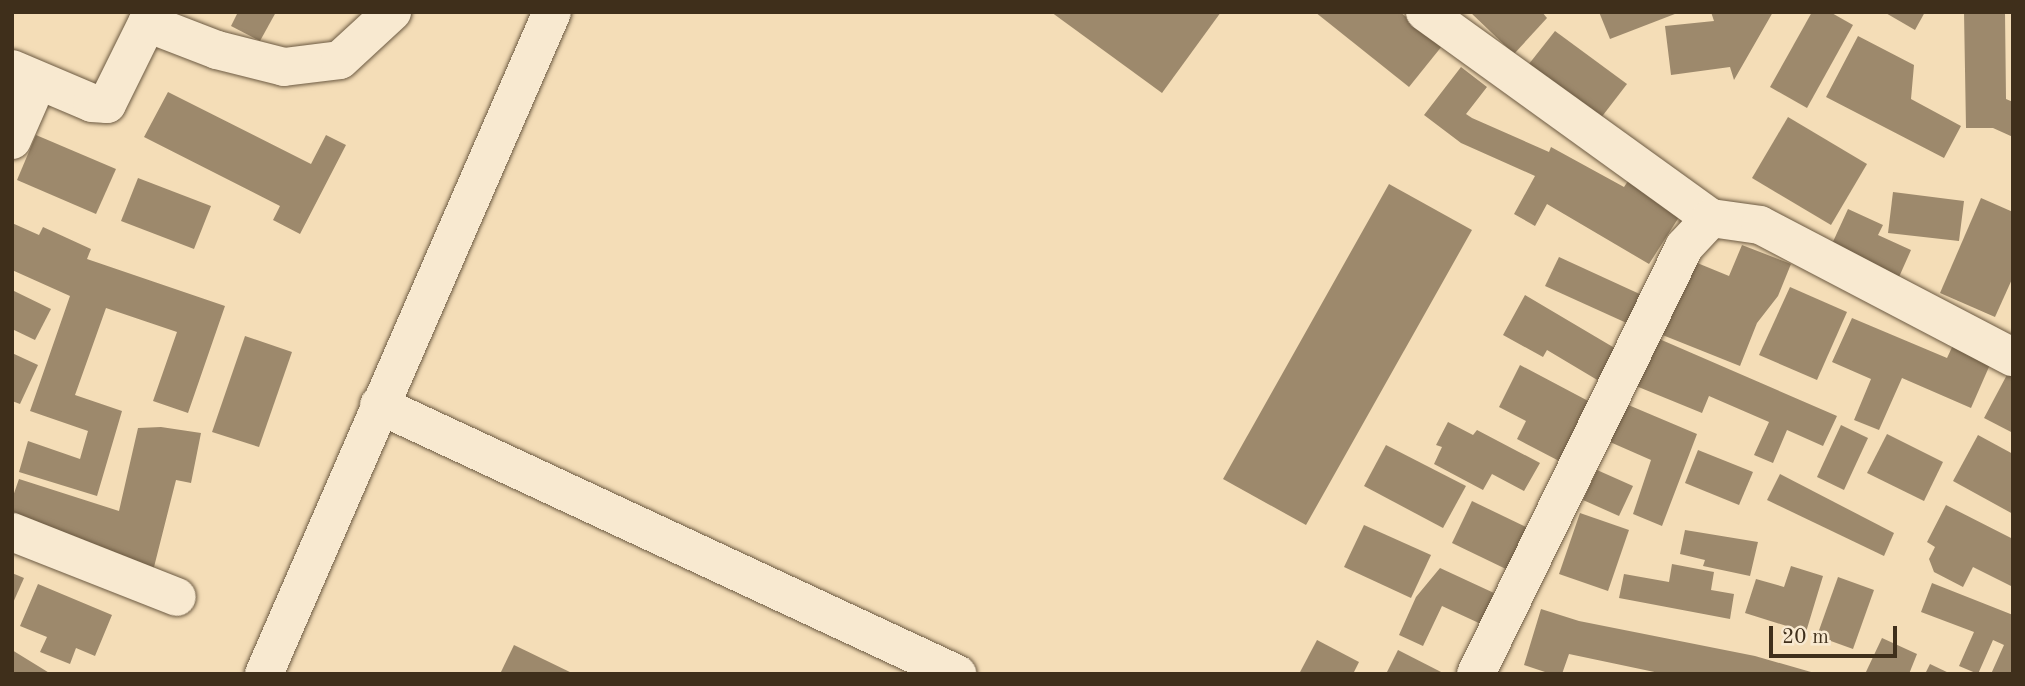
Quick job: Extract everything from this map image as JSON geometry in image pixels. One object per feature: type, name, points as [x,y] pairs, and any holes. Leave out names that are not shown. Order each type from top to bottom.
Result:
[{"type":"street","points":[[12,140],[21,84],[92,103],[107,104],[146,23],[217,50],[284,67],[340,60],[392,12]]},
{"type":"street","points":[[264,674],[552,12]]},
{"type":"street","points":[[1425,12],[1711,218],[1760,225],[2013,357]]},
{"type":"street","points":[[1476,674],[1684,247],[1711,218]]},
{"type":"street","points":[[379,405],[957,674]]},
{"type":"street","points":[[12,532],[177,597]]},
{"type":"building","points":[[238,12],[276,12],[260,41],[231,26]]},
{"type":"building","points":[[1051,12],[1221,12],[1162,93]]},
{"type":"building","points":[[1315,12],[1400,12],[1442,46],[1409,87]]},
{"type":"building","points":[[1470,12],[1542,12],[1547,18],[1514,54]]},
{"type":"building","points":[[1599,12],[1680,12],[1610,39]]},
{"type":"building","points":[[1711,12],[1773,12],[1734,80],[1730,67],[1671,75],[1665,26],[1714,21]]},
{"type":"building","points":[[1812,12],[1830,12],[1853,25],[1807,108],[1770,87]]},
{"type":"building","points":[[1884,12],[1925,12],[1915,30]]},
{"type":"building","points":[[1964,12],[2005,12],[2006,99],[2013,102],[2013,137],[1993,128],[1966,128]]},
{"type":"building","points":[[1555,31],[1627,84],[1597,123],[1525,69]]},
{"type":"building","points":[[1858,36],[1914,65],[1911,99],[1961,126],[1944,158],[1826,97]]},
{"type":"building","points":[[1461,67],[1487,87],[1466,114],[1549,152],[1551,147],[1624,187],[1628,181],[1681,214],[1649,264],[1547,204],[1535,226],[1514,214],[1535,176],[1461,143],[1424,115]]},
{"type":"building","points":[[168,92],[311,164],[326,135],[346,145],[300,234],[273,220],[280,206],[144,137]]},
{"type":"building","points":[[1788,117],[1867,164],[1831,225],[1752,178]]},
{"type":"building","points":[[36,135],[116,169],[96,214],[17,180]]},
{"type":"building","points":[[138,178],[211,206],[194,249],[121,221]]},
{"type":"building","points":[[1389,184],[1472,230],[1306,525],[1223,479]]},
{"type":"building","points":[[1893,192],[1964,201],[1959,241],[1888,233]]},
{"type":"building","points":[[1981,198],[2013,212],[2013,277],[1995,317],[1940,293]]},
{"type":"building","points":[[1848,209],[1883,225],[1878,235],[1911,250],[1899,277],[1831,246]]},
{"type":"building","points":[[12,223],[39,235],[43,227],[91,249],[87,259],[225,306],[188,413],[153,401],[177,332],[106,308],[75,395],[122,411],[97,496],[19,472],[28,441],[80,459],[88,431],[30,411],[70,296],[12,270]]},
{"type":"building","points":[[1742,245],[1791,264],[1778,296],[1757,323],[1740,366],[1660,334],[1690,260],[1729,276]]},
{"type":"building","points":[[1559,257],[1644,296],[1631,325],[1545,286]]},
{"type":"building","points":[[1790,287],[1847,312],[1817,380],[1759,355]]},
{"type":"building","points":[[12,290],[51,309],[35,340],[12,329]]},
{"type":"building","points":[[1525,295],[1618,350],[1599,381],[1547,350],[1543,357],[1503,335]]},
{"type":"building","points":[[1852,318],[1947,358],[1954,343],[1992,360],[1971,408],[1902,378],[1879,430],[1854,420],[1871,379],[1832,362]]},
{"type":"building","points":[[245,336],[292,352],[259,447],[212,432]]},
{"type":"building","points":[[1657,338],[1837,416],[1823,446],[1787,430],[1773,463],[1754,455],[1769,422],[1709,396],[1702,413],[1636,386]]},
{"type":"building","points":[[12,353],[38,365],[20,404],[12,401]]},
{"type":"building","points":[[1520,365],[1592,403],[1561,462],[1517,439],[1526,421],[1499,407]]},
{"type":"building","points":[[2009,371],[2013,373],[2013,433],[1984,418]]},
{"type":"building","points":[[1626,404],[1697,434],[1662,526],[1633,514],[1651,460],[1610,442]]},
{"type":"building","points":[[1448,422],[1473,435],[1477,430],[1540,463],[1524,491],[1492,474],[1483,490],[1434,464],[1442,447],[1436,445]]},
{"type":"building","points":[[1841,425],[1868,438],[1844,490],[1817,477]]},
{"type":"building","points":[[161,427],[201,433],[191,483],[176,480],[153,571],[12,525],[12,499],[19,479],[119,511],[138,428]]},
{"type":"building","points":[[1887,434],[1943,462],[1924,501],[1867,473]]},
{"type":"building","points":[[1978,435],[2013,454],[2013,514],[1953,481]]},
{"type":"building","points":[[1386,445],[1466,486],[1443,528],[1364,486]]},
{"type":"building","points":[[1698,450],[1753,472],[1739,505],[1685,483]]},
{"type":"building","points":[[1597,470],[1633,486],[1619,516],[1583,500]]},
{"type":"building","points":[[1780,474],[1894,533],[1884,556],[1767,500]]},
{"type":"building","points":[[1472,501],[1528,528],[1508,570],[1452,543]]},
{"type":"building","points":[[1946,505],[2013,539],[2013,587],[1973,567],[1963,587],[1934,572],[1929,559],[1935,547],[1927,542]]},
{"type":"building","points":[[1580,513],[1629,530],[1608,591],[1559,574]]},
{"type":"building","points":[[1364,525],[1431,555],[1411,598],[1344,567]]},
{"type":"building","points":[[1685,530],[1758,542],[1750,576],[1703,566],[1705,560],[1680,554]]},
{"type":"building","points":[[1672,564],[1714,572],[1711,590],[1734,594],[1730,619],[1619,598],[1624,574],[1669,582]]},
{"type":"building","points":[[1791,566],[1823,576],[1806,632],[1745,613],[1756,579],[1784,587]]},
{"type":"building","points":[[1440,568],[1494,593],[1481,624],[1442,606],[1423,646],[1399,635],[1416,597]]},
{"type":"building","points":[[12,573],[24,578],[12,605]]},
{"type":"building","points":[[1838,577],[1874,590],[1853,649],[1817,636]]},
{"type":"building","points":[[1932,583],[2013,615],[2013,674],[1991,674],[2004,645],[1993,640],[1978,674],[1959,666],[1974,632],[1921,612]]},
{"type":"building","points":[[38,584],[112,615],[95,656],[76,648],[70,664],[40,652],[47,637],[20,626]]},
{"type":"building","points":[[1541,609],[1579,621],[1755,656],[1818,674],[1664,674],[1569,654],[1562,674],[1551,674],[1524,665]]},
{"type":"building","points":[[1882,638],[1917,654],[1909,674],[1865,674]]},
{"type":"building","points":[[1317,640],[1359,662],[1353,674],[1299,674]]},
{"type":"building","points":[[514,645],[574,674],[500,674]]},
{"type":"building","points":[[12,650],[51,674],[12,674]]},
{"type":"building","points":[[1398,650],[1445,674],[1386,674]]},
{"type":"building","points":[[1930,664],[1951,674],[1925,674]]}]
